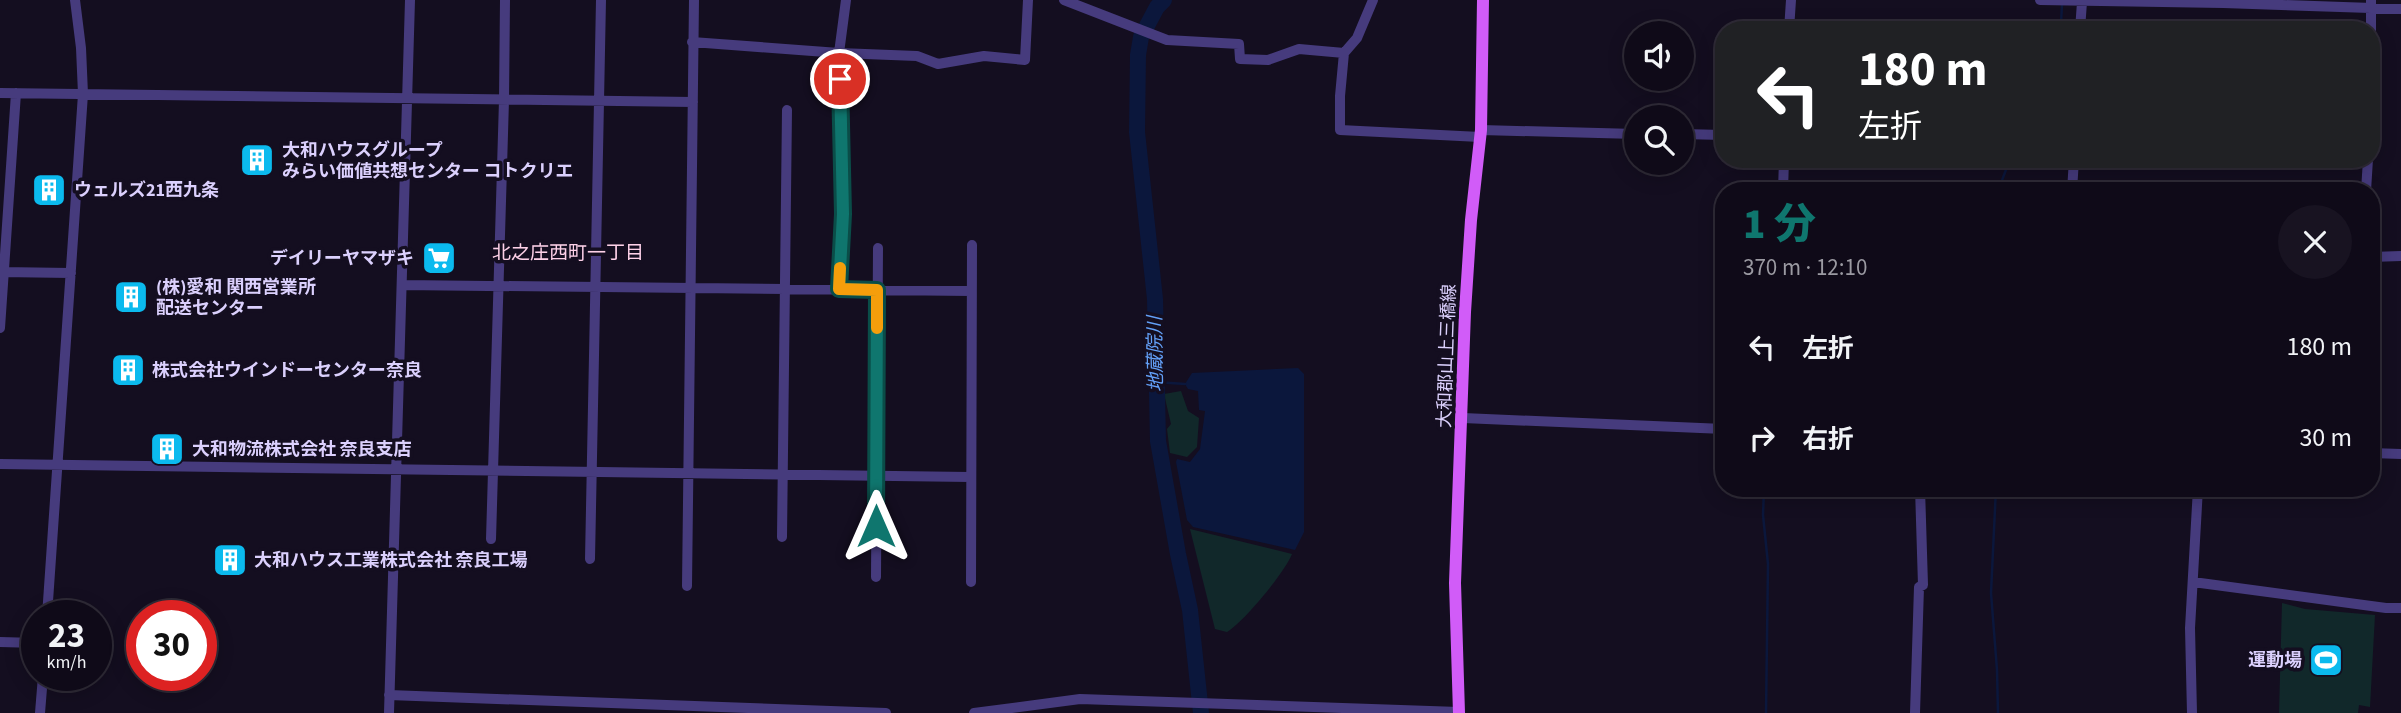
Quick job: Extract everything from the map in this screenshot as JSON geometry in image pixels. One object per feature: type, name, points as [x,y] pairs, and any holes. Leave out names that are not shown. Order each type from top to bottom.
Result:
[{"type":"main road","name":"大和郡山上三橋線","points":[[1459,713],[1455,583],[1465,312],[1471,219],[1481,133],[1483,0]]},
{"type":"street","points":[[48,600],[83,94],[75,0]]},
{"type":"street","points":[[389,713],[410,0]]},
{"type":"street","points":[[491,538],[505,0]]},
{"type":"street","points":[[590,559],[601,0]]},
{"type":"street","points":[[687,586],[694,0]]},
{"type":"street","points":[[839,289],[843,214],[839,52],[846,0]]},
{"type":"street","points":[[692,42],[917,56],[938,64],[984,56],[1025,60],[1028,0]]},
{"type":"street","points":[[1064,0],[1167,40],[1239,44],[1240,58],[1268,60],[1299,49],[1344,53]]},
{"type":"street","points":[[1373,0],[1357,38],[1344,53],[1340,130],[1624,134]]},
{"type":"street","points":[[1790,21],[1791,0]]},
{"type":"street","points":[[2040,0],[2371,4],[2401,9]]},
{"type":"street","points":[[2081,21],[2082,2]]},
{"type":"street","points":[[0,93],[693,102]]},
{"type":"street","points":[[0,328],[16,93]]},
{"type":"street","points":[[782,537],[787,110]]},
{"type":"street","points":[[1694,134],[1715,135]]},
{"type":"street","points":[[971,582],[972,245]]},
{"type":"street","points":[[876,577],[878,248]]},
{"type":"street","points":[[2380,257],[2401,256]]},
{"type":"street","points":[[2,272],[71,272]]},
{"type":"street","points":[[402,285],[971,291]]},
{"type":"street","points":[[1463,418],[1715,429]]},
{"type":"street","points":[[2380,453],[2401,454]]},
{"type":"street","points":[[0,464],[970,477]]},
{"type":"street","points":[[1915,713],[1919,587],[1923,585],[1920,497]]},
{"type":"street","points":[[2192,713],[2190,628],[2198,497]]},
{"type":"street","points":[[2193,582],[2374,607],[2401,608]]},
{"type":"street","points":[[0,642],[21,643]]},
{"type":"street","points":[[40,713],[42,691]]},
{"type":"street","points":[[389,695],[886,713]]},
{"type":"street","points":[[974,713],[1080,699],[1459,713]]},
{"type":"green space","points":[[1181,391],[1188,411],[1199,418],[1197,447],[1187,457],[1170,453],[1167,429],[1171,424],[1164,394]]},
{"type":"green space","points":[[1190,529],[1292,554],[1263,596],[1227,632],[1215,629]]},
{"type":"green space","name":"運動場","points":[[2282,603],[2305,609],[2375,615],[2370,707],[2359,705],[2358,713],[2279,713]]},
{"type":"water","points":[[1298,368],[1304,374],[1304,532],[1295,550],[1193,527],[1187,520],[1176,462],[1177,459],[1190,462],[1200,449],[1205,411],[1199,410],[1198,391],[1188,389],[1185,384],[1192,373]]},
{"type":"waterway","name":"地蔵院川","points":[[1164,0],[1157,7],[1141,37],[1138,55],[1137,132],[1155,299],[1158,441],[1190,610],[1201,713]]},
{"type":"waterway","points":[[2061,21],[2062,5]]},
{"type":"waterway","points":[[2001,182],[2007,168]]},
{"type":"waterway","points":[[1156,382],[1185,384]]},
{"type":"waterway","points":[[1764,497],[1768,564],[1766,713]]},
{"type":"waterway","points":[[1996,497],[1991,593],[1998,713]]},
{"type":"slow traffic","points":[[840,268],[839,289],[877,290],[877,328]]},
{"type":"place","name":"大和ハウスグループ みらい価値共想センター コトクリエ","points":[[257,160]]},
{"type":"place","name":"ウェルズ21西九条","points":[[49,190]]},
{"type":"place","name":"デイリーヤマザキ","points":[[439,258]]},
{"type":"place","name":"(株)愛和 関西営業所 配送センター","points":[[131,297]]},
{"type":"place","name":"株式会社ウインドーセンター奈良","points":[[128,370]]},
{"type":"place","name":"大和物流株式会社 奈良支店","points":[[167,449]]},
{"type":"place","name":"大和ハウス工業株式会社 奈良工場","points":[[230,560]]},
{"type":"place","name":"運動場","points":[[2326,660]]},
{"type":"district","name":"北之庄西町一丁目","points":[[568,253]]},
{"type":"route","points":[[840,79],[843,214],[839,289],[877,290],[876,526]]}]
